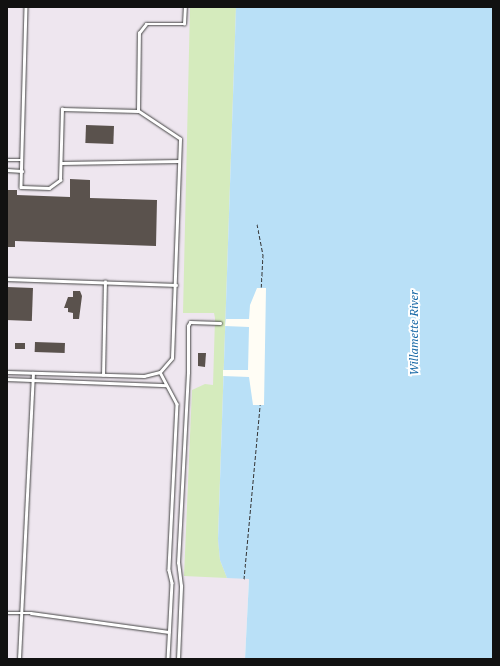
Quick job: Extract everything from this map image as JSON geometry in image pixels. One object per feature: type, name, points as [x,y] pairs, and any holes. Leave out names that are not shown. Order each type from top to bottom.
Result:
[{"type":"lane","points":[[7,372],[144,376],[160,372],[169,363],[173,353],[180,139],[138,111],[62,109],[62,163],[60,180],[49,188],[21,186],[26,7]]},
{"type":"lane","points":[[138,111],[139,33],[146,24],[184,24],[185,7]]},
{"type":"lane","points":[[7,160],[22,160]]},
{"type":"lane","points":[[62,163],[179,161]]},
{"type":"lane","points":[[7,170],[22,171]]},
{"type":"lane","points":[[7,279],[176,285]]},
{"type":"lane","points":[[103,375],[105,282]]},
{"type":"lane","points":[[178,659],[181,586],[178,563],[188,373],[188,326],[190,322],[220,323]]},
{"type":"lane","points":[[160,372],[177,404],[169,570],[172,583],[168,659]]},
{"type":"lane","points":[[19,659],[33,373]]},
{"type":"lane","points":[[7,379],[166,385]]},
{"type":"lane","points":[[7,613],[21,613],[169,632]]},
{"type":"path","points":[[257,224],[263,254],[261,288]]},
{"type":"path","points":[[244,579],[260,405]]},
{"type":"shaded area","points":[[7,7],[236,7],[218,539],[249,579],[245,659],[7,659]]},
{"type":"green space","points":[[190,7],[236,7],[218,539],[220,560],[227,578],[184,576],[192,390],[205,384],[213,385],[215,318],[214,313],[183,313]]},
{"type":"water","name":"Willamette River","points":[[236,7],[493,7],[493,659],[245,659],[249,579],[227,578],[220,560],[218,539]]},
{"type":"pier","points":[[257,288],[266,288],[264,405],[253,405],[249,377],[223,376],[223,370],[248,370],[249,327],[225,326],[226,319],[249,319],[250,305]]},
{"type":"building","points":[[86,125],[114,126],[113,144],[85,143]]},
{"type":"building","points":[[70,179],[90,180],[90,198],[157,200],[156,246],[15,241],[15,247],[7,247],[7,190],[17,190],[17,195],[70,197]]},
{"type":"building","points":[[7,287],[33,288],[32,321],[7,320]]},
{"type":"building","points":[[73,291],[80,291],[82,296],[79,319],[73,319],[73,313],[68,312],[68,308],[64,308],[68,297],[73,297]]},
{"type":"building","points":[[35,342],[65,343],[65,353],[35,352]]},
{"type":"building","points":[[15,343],[25,343],[25,349],[15,349]]},
{"type":"building","points":[[198,353],[206,353],[205,367],[198,366]]}]
